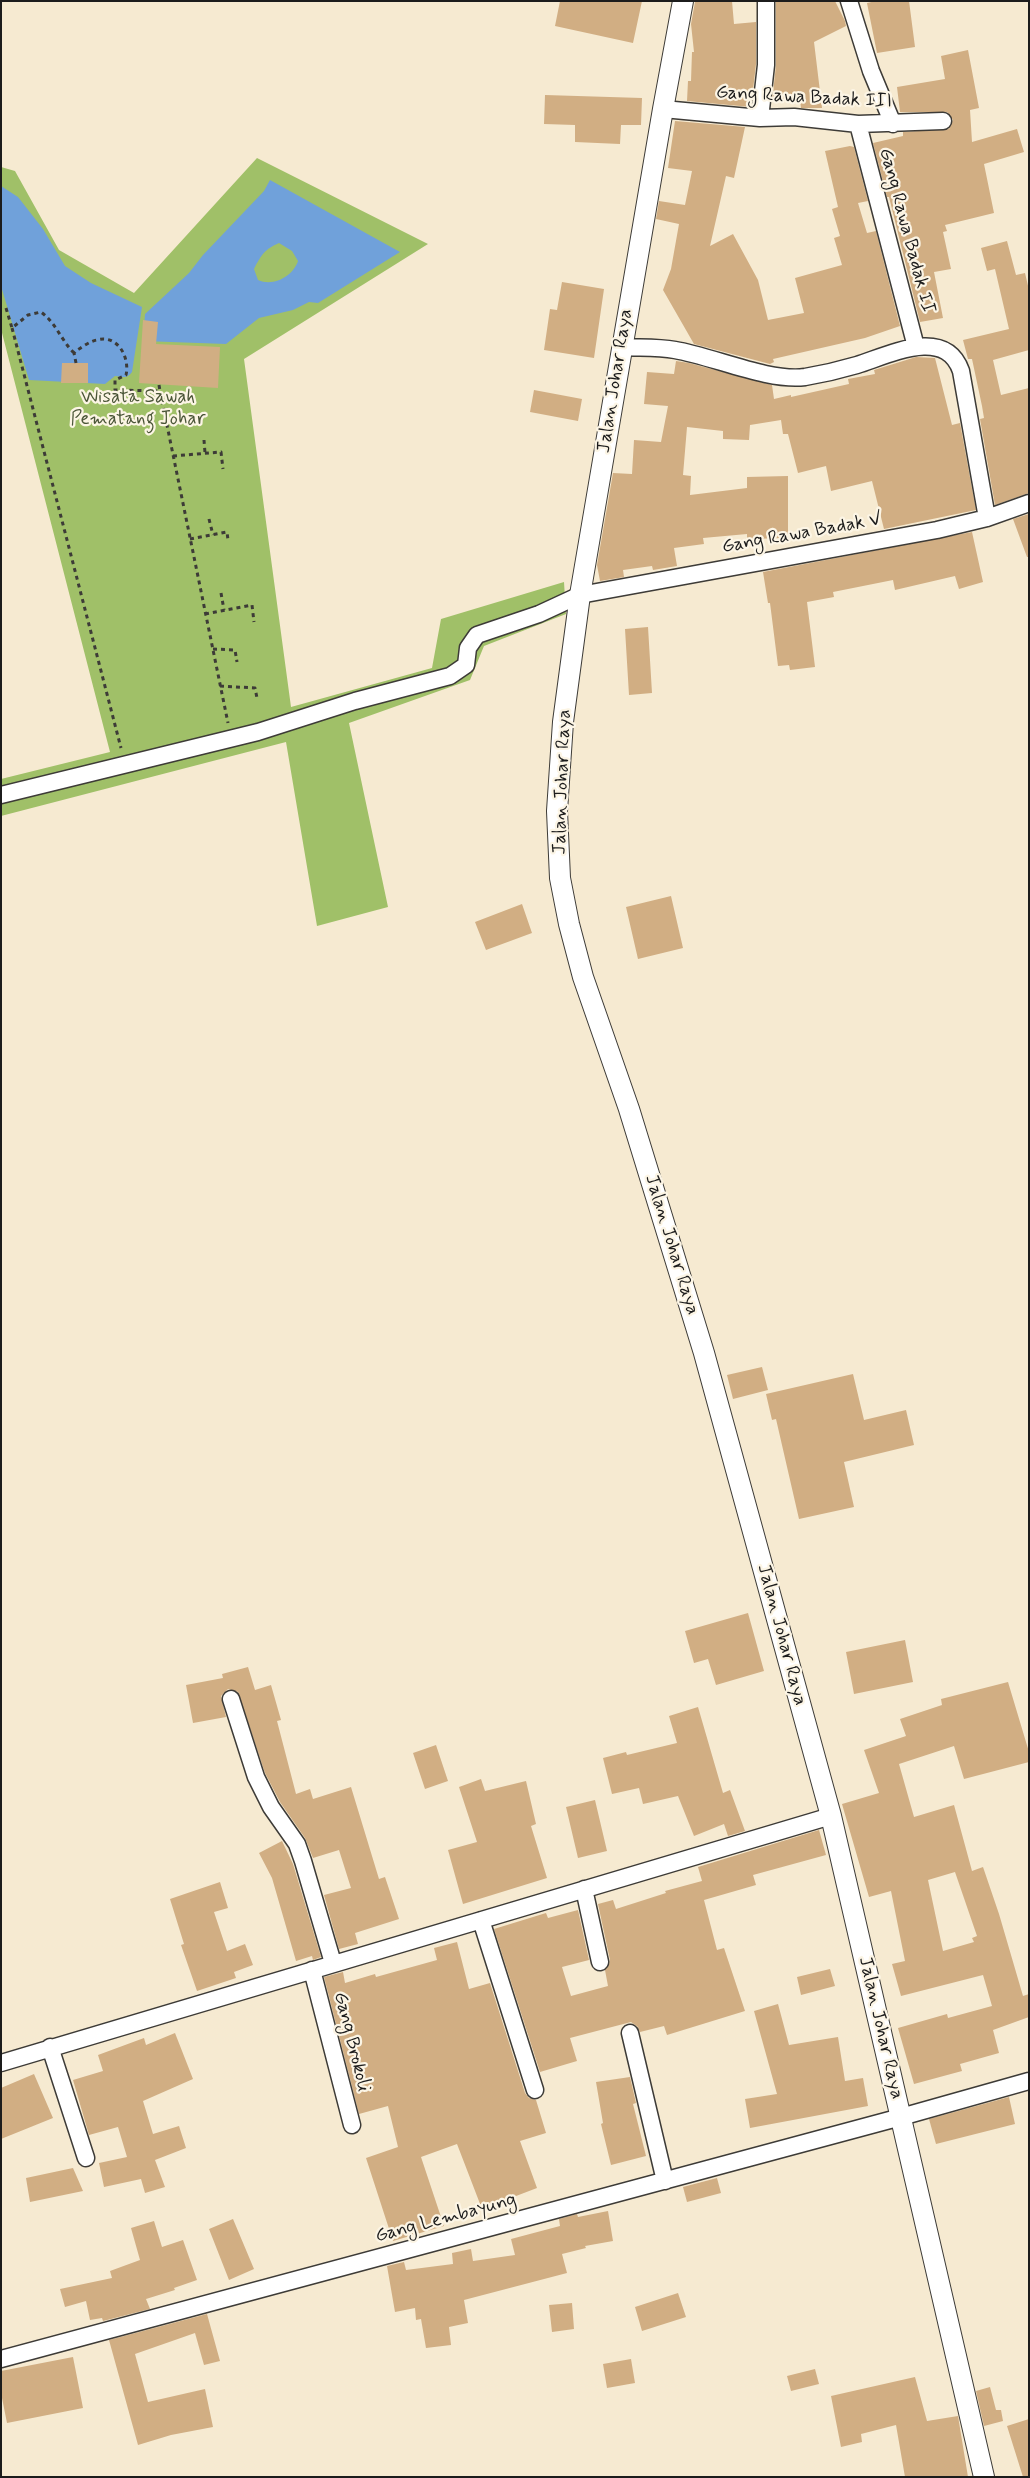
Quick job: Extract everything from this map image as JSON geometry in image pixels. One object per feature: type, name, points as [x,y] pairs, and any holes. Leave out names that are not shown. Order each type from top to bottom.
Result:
[{"type":"street","name":"Jalan Johar Raya","points":[[684,1],[663,110],[580,595],[562,722],[557,811],[560,878],[569,924],[583,977],[629,1109],[704,1353],[831,1816],[984,2477]]},
{"type":"street","points":[[760,118],[766,65],[766,1]]},
{"type":"street","points":[[849,1],[871,71],[893,124]]},
{"type":"street","name":"Gang Rawa Badak III","points":[[663,110],[760,118],[794,117],[858,124],[943,121]]},
{"type":"street","name":"Gang Rawa Badak II","points":[[858,124],[916,347]]},
{"type":"street","points":[[622,347],[674,350],[765,374],[802,377],[832,372],[916,347],[940,348],[954,355],[958,362],[987,518]]},
{"type":"street","name":"Gang Rawa Badak V","points":[[1,795],[231,739],[355,701],[450,676],[466,665],[468,648],[477,636],[539,614],[580,595],[937,530],[987,518],[1029,503]]},
{"type":"street","points":[[231,1698],[256,1777],[271,1807],[297,1844],[333,1963]]},
{"type":"street","points":[[1,2063],[831,1816]]},
{"type":"street","points":[[584,1889],[600,1962]]},
{"type":"street","points":[[481,1920],[534,2090]]},
{"type":"street","name":"Gang Brokoli","points":[[312,1970],[352,2125]]},
{"type":"street","points":[[630,2033],[665,2181]]},
{"type":"street","points":[[50,2047],[86,2158]]},
{"type":"street","name":"Gang Lembayung","points":[[1,2359],[901,2118],[1029,2081]]},
{"type":"path","points":[[6,308],[126,765]]},
{"type":"path","points":[[12,328],[28,315],[42,312],[52,320],[64,344],[74,353],[76,363]]},
{"type":"path","points":[[74,353],[96,340],[108,340],[119,346],[125,354],[128,368],[126,375],[115,380],[115,390],[160,391]]},
{"type":"path","points":[[159,384],[231,739]]},
{"type":"path","points":[[204,440],[205,453]]},
{"type":"path","points":[[173,456],[221,452],[223,469]]},
{"type":"path","points":[[209,519],[212,534]]},
{"type":"path","points":[[190,539],[227,532],[228,540]]},
{"type":"path","points":[[221,593],[224,610]]},
{"type":"path","points":[[205,614],[252,605],[254,622]]},
{"type":"path","points":[[213,649],[235,650],[237,662]]},
{"type":"path","points":[[220,686],[254,688],[257,698]]},
{"type":"green space","name":"Wisata Sawah Pematang Johar","points":[[257,158],[428,244],[244,359],[291,707],[432,668],[441,619],[564,582],[566,614],[484,646],[470,680],[349,723],[388,907],[317,926],[286,742],[1,816],[1,779],[110,752],[1,329],[1,167],[15,171],[59,250],[134,293]]},
{"type":"water","points":[[270,180],[400,252],[318,303],[309,302],[293,310],[259,318],[226,344],[143,341],[145,314],[189,273],[203,255],[264,191]],"holes":[[[279,243],[292,251],[298,261],[292,271],[276,281],[264,282],[258,280],[254,269],[261,256],[267,250]]]},
{"type":"water","points":[[1,186],[18,197],[43,229],[65,266],[91,283],[142,307],[132,372],[128,376],[115,376],[105,384],[29,380],[1,286]]},
{"type":"building","points":[[560,1],[642,1],[633,43],[555,26]]},
{"type":"building","points":[[732,1],[734,24],[756,22],[756,64],[751,107],[687,101],[688,81],[691,81],[692,52],[694,52],[691,24],[695,2]]},
{"type":"building","points":[[776,1],[835,1],[845,21],[846,26],[814,42],[822,108],[801,108],[800,100],[772,102],[776,65]]},
{"type":"building","points":[[876,1],[909,1],[915,47],[877,53],[867,3]]},
{"type":"building","points":[[968,50],[979,108],[970,110],[972,142],[1017,129],[1024,152],[984,164],[994,213],[945,225],[947,231],[943,232],[951,269],[934,272],[943,318],[920,322],[889,197],[887,197],[873,143],[903,136],[903,132],[949,129],[953,120],[947,112],[900,112],[897,87],[945,79],[941,56]]},
{"type":"building","points":[[545,95],[642,98],[641,125],[621,125],[620,144],[575,142],[575,125],[544,124]]},
{"type":"building","points":[[675,121],[745,127],[734,178],[726,176],[710,246],[733,234],[758,280],[768,320],[804,313],[795,278],[842,265],[834,238],[840,236],[832,209],[838,207],[825,151],[850,146],[854,147],[868,201],[858,203],[867,233],[876,231],[900,326],[865,338],[773,359],[774,362],[770,364],[694,344],[663,290],[671,269],[679,224],[656,219],[659,201],[685,205],[692,171],[668,168]]},
{"type":"building","points":[[1007,241],[1016,275],[1025,273],[1029,290],[1029,350],[993,360],[1001,395],[1029,388],[1029,493],[995,505],[980,419],[984,418],[982,406],[972,359],[968,359],[963,340],[1009,329],[995,269],[987,271],[981,248]]},
{"type":"building","points":[[562,282],[604,289],[594,358],[544,350],[550,309],[557,310]]},
{"type":"building","points":[[143,320],[158,322],[156,344],[220,347],[218,388],[139,383]]},
{"type":"building","points":[[916,357],[935,358],[952,425],[960,423],[976,510],[884,529],[872,481],[831,491],[826,466],[798,473],[788,434],[783,434],[781,420],[750,425],[749,440],[723,439],[723,431],[687,427],[683,475],[691,476],[690,495],[747,488],[747,477],[788,476],[788,538],[747,539],[747,534],[703,538],[704,544],[674,548],[677,566],[653,570],[652,566],[623,570],[624,577],[600,581],[597,565],[613,473],[632,474],[634,440],[661,442],[668,406],[644,404],[647,372],[674,374],[676,361],[689,363],[772,385],[774,399],[849,384],[848,379],[875,374],[874,370]]},
{"type":"building","points":[[62,363],[88,363],[88,383],[61,383]]},
{"type":"building","points":[[534,390],[582,399],[578,421],[530,412]]},
{"type":"building","points":[[1029,514],[1029,557],[1027,557],[1013,519]]},
{"type":"building","points":[[972,532],[983,582],[959,589],[955,576],[895,590],[893,580],[833,592],[834,597],[807,602],[815,667],[790,670],[789,665],[778,666],[770,603],[768,603],[763,572]]},
{"type":"building","points":[[648,627],[652,693],[629,695],[625,629]]},
{"type":"building","points":[[671,896],[683,948],[638,959],[626,907]]},
{"type":"building","points":[[522,904],[532,933],[486,950],[475,922]]},
{"type":"building","points":[[762,1367],[768,1390],[733,1399],[727,1375]]},
{"type":"building","points":[[853,1374],[864,1420],[906,1410],[914,1445],[844,1462],[854,1507],[799,1519],[776,1419],[772,1420],[766,1394]]},
{"type":"building","points":[[748,1613],[764,1671],[716,1685],[708,1659],[694,1663],[685,1631]]},
{"type":"building","points":[[905,1640],[913,1682],[854,1694],[846,1652]]},
{"type":"building","points":[[248,1667],[255,1690],[271,1685],[281,1720],[277,1721],[296,1794],[310,1789],[313,1799],[351,1787],[379,1879],[385,1877],[399,1919],[355,1933],[358,1944],[339,1949],[324,1895],[351,1888],[339,1850],[313,1858],[305,1838],[280,1802],[265,1773],[238,1692],[228,1689],[221,1696],[226,1717],[193,1723],[186,1685],[223,1678],[222,1674]]},
{"type":"building","points":[[1008,1682],[1029,1752],[1029,1762],[964,1779],[954,1746],[899,1764],[914,1817],[954,1805],[972,1871],[983,1867],[1023,1996],[1029,1994],[1029,2017],[993,2030],[999,2053],[960,2064],[962,2071],[914,2084],[898,2028],[947,2014],[948,2018],[992,2006],[983,1975],[901,1996],[892,1964],[905,1961],[891,1891],[869,1897],[842,1804],[879,1793],[864,1750],[906,1736],[900,1719],[942,1705],[941,1699]],"holes":[[[955,1872],[977,1936],[972,1938],[974,1942],[943,1951],[928,1880]]]},
{"type":"building","points":[[698,1707],[723,1793],[730,1790],[745,1831],[728,1836],[724,1824],[694,1836],[678,1796],[643,1804],[639,1788],[612,1794],[603,1758],[626,1752],[627,1755],[677,1743],[669,1716]]},
{"type":"building","points":[[436,1745],[448,1781],[425,1789],[413,1753]]},
{"type":"building","points":[[481,1779],[485,1791],[526,1781],[536,1824],[531,1826],[547,1878],[463,1904],[448,1850],[477,1842],[459,1787]]},
{"type":"building","points":[[595,1800],[607,1851],[578,1858],[566,1807]]},
{"type":"building","points":[[819,1830],[826,1855],[753,1875],[756,1885],[704,1900],[717,1950],[724,1948],[745,2011],[667,2035],[664,2026],[640,2032],[638,2027],[631,2022],[570,2038],[577,2061],[540,2072],[494,1929],[546,1913],[548,1918],[578,1910],[589,1960],[562,1967],[571,1996],[608,1986],[605,1970],[610,1960],[598,1904],[613,1900],[616,1909],[666,1893],[665,1891],[702,1881],[698,1867]]},
{"type":"building","points":[[282,1841],[293,1864],[321,1957],[313,1960],[312,1956],[296,1961],[272,1878],[259,1853]]},
{"type":"building","points":[[220,1882],[228,1908],[214,1912],[227,1951],[245,1944],[253,1965],[234,1972],[236,1978],[197,1991],[181,1945],[184,1944],[170,1899]]},
{"type":"building","points":[[457,1942],[469,1989],[490,1983],[525,2093],[529,2098],[536,2100],[546,2133],[520,2141],[537,2188],[482,2209],[457,2144],[421,2157],[444,2226],[393,2241],[366,2158],[398,2147],[388,2106],[359,2114],[324,1977],[343,1972],[345,1983],[375,1974],[376,1977],[437,1960],[434,1948]]},
{"type":"building","points":[[830,1969],[835,1986],[801,1995],[797,1977]]},
{"type":"building","points":[[778,2004],[789,2045],[838,2037],[845,2081],[863,2078],[868,2106],[750,2128],[745,2099],[777,2094],[754,2011]]},
{"type":"building","points":[[175,2033],[193,2079],[143,2101],[153,2134],[179,2126],[186,2148],[155,2160],[165,2187],[145,2193],[141,2179],[104,2187],[99,2163],[127,2157],[118,2127],[89,2135],[73,2080],[103,2071],[98,2055],[144,2038],[146,2045]]},
{"type":"building","points":[[34,2074],[53,2118],[1,2139],[1,2088]]},
{"type":"building","points":[[630,2077],[636,2103],[633,2104],[646,2156],[611,2165],[601,2124],[603,2123],[596,2082]]},
{"type":"building","points":[[1009,2097],[1015,2124],[936,2144],[929,2119]]},
{"type":"building","points":[[73,2168],[83,2191],[30,2202],[26,2178]]},
{"type":"building","points":[[717,2178],[721,2193],[687,2202],[683,2187]]},
{"type":"building","points":[[608,2211],[613,2241],[585,2246],[586,2248],[562,2254],[567,2273],[464,2300],[468,2323],[449,2327],[451,2345],[426,2348],[421,2319],[416,2320],[415,2308],[395,2312],[387,2266],[404,2262],[406,2270],[453,2264],[452,2253],[471,2249],[473,2261],[515,2255],[511,2239],[560,2226],[559,2219],[577,2214],[578,2217]]},
{"type":"building","points":[[233,2219],[254,2269],[229,2280],[209,2229]]},
{"type":"building","points":[[154,2221],[162,2247],[183,2240],[197,2280],[174,2288],[175,2290],[146,2299],[150,2309],[103,2321],[102,2318],[90,2320],[86,2301],[65,2307],[60,2289],[112,2278],[110,2271],[140,2260],[131,2228]]},
{"type":"building","points":[[678,2293],[686,2317],[642,2331],[635,2307]]},
{"type":"building","points":[[572,2303],[574,2329],[552,2332],[549,2305]]},
{"type":"building","points":[[207,2314],[220,2361],[204,2365],[195,2333],[135,2354],[148,2402],[205,2389],[213,2427],[171,2435],[138,2445],[109,2340]]},
{"type":"building","points":[[73,2357],[83,2408],[7,2423],[1,2393],[1,2371]]},
{"type":"building","points":[[631,2359],[635,2383],[607,2388],[603,2364]]},
{"type":"building","points":[[815,2369],[819,2384],[791,2391],[787,2376]]},
{"type":"building","points":[[915,2377],[927,2421],[958,2416],[968,2477],[905,2477],[896,2425],[861,2434],[862,2442],[841,2447],[831,2396]]},
{"type":"building","points":[[990,2387],[996,2410],[1001,2410],[1003,2421],[984,2426],[976,2391]]},
{"type":"building","points":[[1029,2419],[1029,2477],[1023,2477],[1007,2426]]}]
